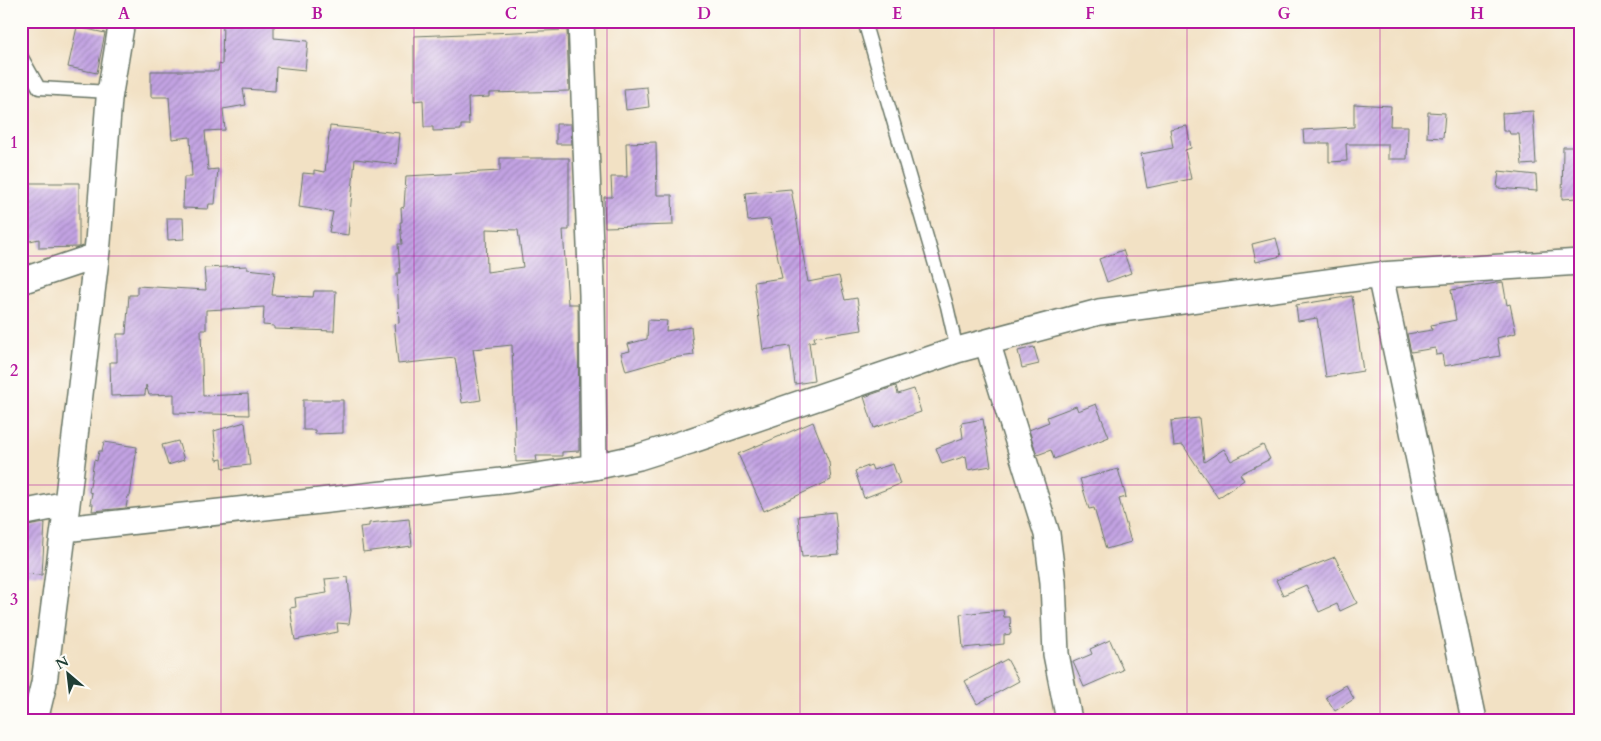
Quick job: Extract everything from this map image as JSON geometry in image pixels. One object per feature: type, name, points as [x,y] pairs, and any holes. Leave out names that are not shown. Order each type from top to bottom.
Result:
[{"type":"street","points":[[35,720],[44,682],[64,529],[96,256],[110,92],[122,21]]},
{"type":"street","points":[[581,21],[592,295],[594,467]]},
{"type":"street","points":[[21,281],[96,256]]},
{"type":"street","points":[[64,529],[511,480],[594,467],[639,457],[690,441],[957,350],[1099,312],[1380,275],[1580,262]]},
{"type":"street","points":[[1380,275],[1474,720]]},
{"type":"street","points":[[987,342],[1047,534],[1053,582],[1056,654],[1069,720]]},
{"type":"street","points":[[21,513],[67,504]]},
{"type":"lane","points":[[864,21],[947,306],[957,350]]},
{"type":"lane","points":[[21,56],[39,88],[110,92]]},
{"type":"building","points":[[223,21],[274,21],[274,38],[308,41],[305,70],[276,67],[275,91],[243,89],[246,105],[223,109],[225,130],[205,131],[208,170],[218,169],[215,204],[209,204],[208,209],[183,208],[184,177],[192,177],[190,137],[172,139],[169,97],[151,97],[151,71],[218,71],[219,64],[222,65]]},
{"type":"building","points":[[77,27],[105,33],[97,73],[68,67]]},
{"type":"building","points":[[567,30],[569,91],[489,93],[489,97],[468,98],[469,125],[461,125],[461,130],[433,131],[433,127],[424,127],[423,100],[414,101],[414,36]]},
{"type":"building","points":[[647,87],[649,107],[626,110],[624,89]]},
{"type":"building","points":[[1354,104],[1391,106],[1390,126],[1408,126],[1407,159],[1388,159],[1388,144],[1346,144],[1347,161],[1329,162],[1329,143],[1304,143],[1303,130],[1354,127]]},
{"type":"building","points":[[1533,111],[1536,164],[1522,165],[1519,134],[1510,134],[1509,131],[1503,131],[1502,113]]},
{"type":"building","points":[[1428,112],[1445,113],[1443,138],[1427,137]]},
{"type":"building","points":[[556,124],[571,124],[572,144],[556,144]]},
{"type":"building","points":[[330,126],[400,133],[397,164],[355,159],[348,235],[329,232],[333,212],[299,207],[303,173],[314,174],[314,170],[325,172]]},
{"type":"building","points":[[1187,126],[1191,148],[1185,150],[1191,179],[1147,188],[1141,154],[1173,148],[1170,129]]},
{"type":"building","points":[[656,142],[657,195],[672,195],[673,225],[605,227],[604,197],[612,197],[611,177],[627,177],[626,143]]},
{"type":"building","points":[[1563,147],[1580,147],[1578,198],[1562,199]]},
{"type":"building","points":[[500,158],[569,158],[569,230],[563,230],[568,304],[578,304],[579,451],[562,452],[562,456],[536,456],[537,461],[516,462],[512,345],[473,349],[481,400],[462,403],[455,358],[398,364],[394,324],[399,323],[397,273],[400,273],[398,244],[402,244],[400,222],[402,222],[401,208],[404,207],[406,176],[500,171]],"holes":[[[486,229],[518,230],[523,267],[487,272]]]},
{"type":"building","points":[[1499,171],[1536,175],[1537,191],[1497,188]]},
{"type":"building","points":[[26,183],[79,183],[79,247],[39,248],[39,239],[21,243],[21,206],[30,203]]},
{"type":"building","points":[[791,189],[808,282],[839,276],[845,300],[857,298],[862,330],[814,337],[815,341],[809,342],[814,381],[795,384],[790,346],[763,350],[754,282],[782,278],[770,219],[748,221],[745,193]]},
{"type":"building","points":[[167,218],[183,218],[184,239],[168,240]]},
{"type":"building","points":[[1276,238],[1281,256],[1256,262],[1252,244]]},
{"type":"building","points":[[1123,250],[1131,273],[1107,282],[1099,259]]},
{"type":"building","points":[[247,266],[247,269],[275,272],[272,295],[313,297],[314,291],[336,291],[334,331],[274,329],[274,326],[263,325],[264,307],[206,310],[206,330],[201,330],[203,396],[248,394],[249,415],[174,413],[174,394],[149,395],[146,385],[145,395],[111,396],[110,362],[117,362],[117,334],[126,334],[129,295],[137,295],[137,286],[206,290],[204,268]]},
{"type":"building","points":[[1503,282],[1507,305],[1510,304],[1516,333],[1497,338],[1500,356],[1444,366],[1442,354],[1436,355],[1435,348],[1411,352],[1407,334],[1432,330],[1431,325],[1456,320],[1451,290]]},
{"type":"building","points":[[1352,296],[1363,371],[1326,377],[1317,318],[1298,321],[1296,305]]},
{"type":"building","points":[[648,320],[667,321],[666,331],[691,327],[694,355],[672,358],[626,371],[621,353],[630,351],[628,344],[647,339]]},
{"type":"building","points":[[1034,347],[1039,364],[1022,368],[1018,351]]},
{"type":"building","points":[[896,386],[898,394],[914,389],[921,412],[874,428],[864,397]]},
{"type":"building","points":[[303,400],[343,400],[343,433],[315,434],[315,430],[303,430]]},
{"type":"building","points":[[1096,404],[1109,437],[1054,459],[1051,450],[1037,455],[1029,430],[1049,422],[1047,417],[1076,406],[1078,411]]},
{"type":"building","points":[[1199,418],[1204,462],[1224,449],[1231,461],[1263,445],[1270,459],[1240,474],[1244,480],[1218,498],[1183,445],[1174,446],[1171,421]]},
{"type":"building","points":[[983,419],[991,466],[968,470],[966,456],[942,464],[936,448],[963,438],[961,423]]},
{"type":"building","points":[[245,422],[250,465],[223,468],[222,459],[217,460],[214,431]]},
{"type":"building","points":[[813,422],[829,462],[831,480],[764,511],[738,454]]},
{"type":"building","points":[[178,441],[184,460],[168,465],[162,445]]},
{"type":"building","points":[[104,442],[137,447],[130,496],[128,496],[126,508],[92,511],[93,504],[90,504],[92,493],[89,492],[94,460],[97,461],[99,451],[102,451]]},
{"type":"building","points":[[893,464],[900,484],[864,498],[855,471],[871,465],[873,470]]},
{"type":"building","points":[[1118,469],[1126,497],[1119,499],[1131,542],[1106,549],[1094,508],[1089,509],[1080,479]]},
{"type":"building","points":[[835,512],[839,554],[802,557],[798,516]]},
{"type":"building","points":[[409,519],[412,546],[363,552],[360,527],[369,526],[369,523]]},
{"type":"building","points":[[45,523],[42,575],[22,574],[21,527]]},
{"type":"building","points":[[1335,557],[1357,603],[1340,611],[1337,604],[1319,612],[1306,585],[1283,595],[1276,580]]},
{"type":"building","points":[[348,577],[351,611],[349,624],[337,623],[338,632],[295,640],[290,608],[296,607],[295,598],[327,593],[325,579]]},
{"type":"building","points":[[1003,610],[1004,617],[1010,617],[1011,634],[1004,635],[1004,644],[963,648],[960,614]]},
{"type":"building","points":[[1110,640],[1123,670],[1084,687],[1073,662],[1092,654],[1090,649]]},
{"type":"building","points":[[1007,659],[1019,681],[977,704],[965,681]]},
{"type":"building","points":[[1346,685],[1354,699],[1335,711],[1326,697]]}]
